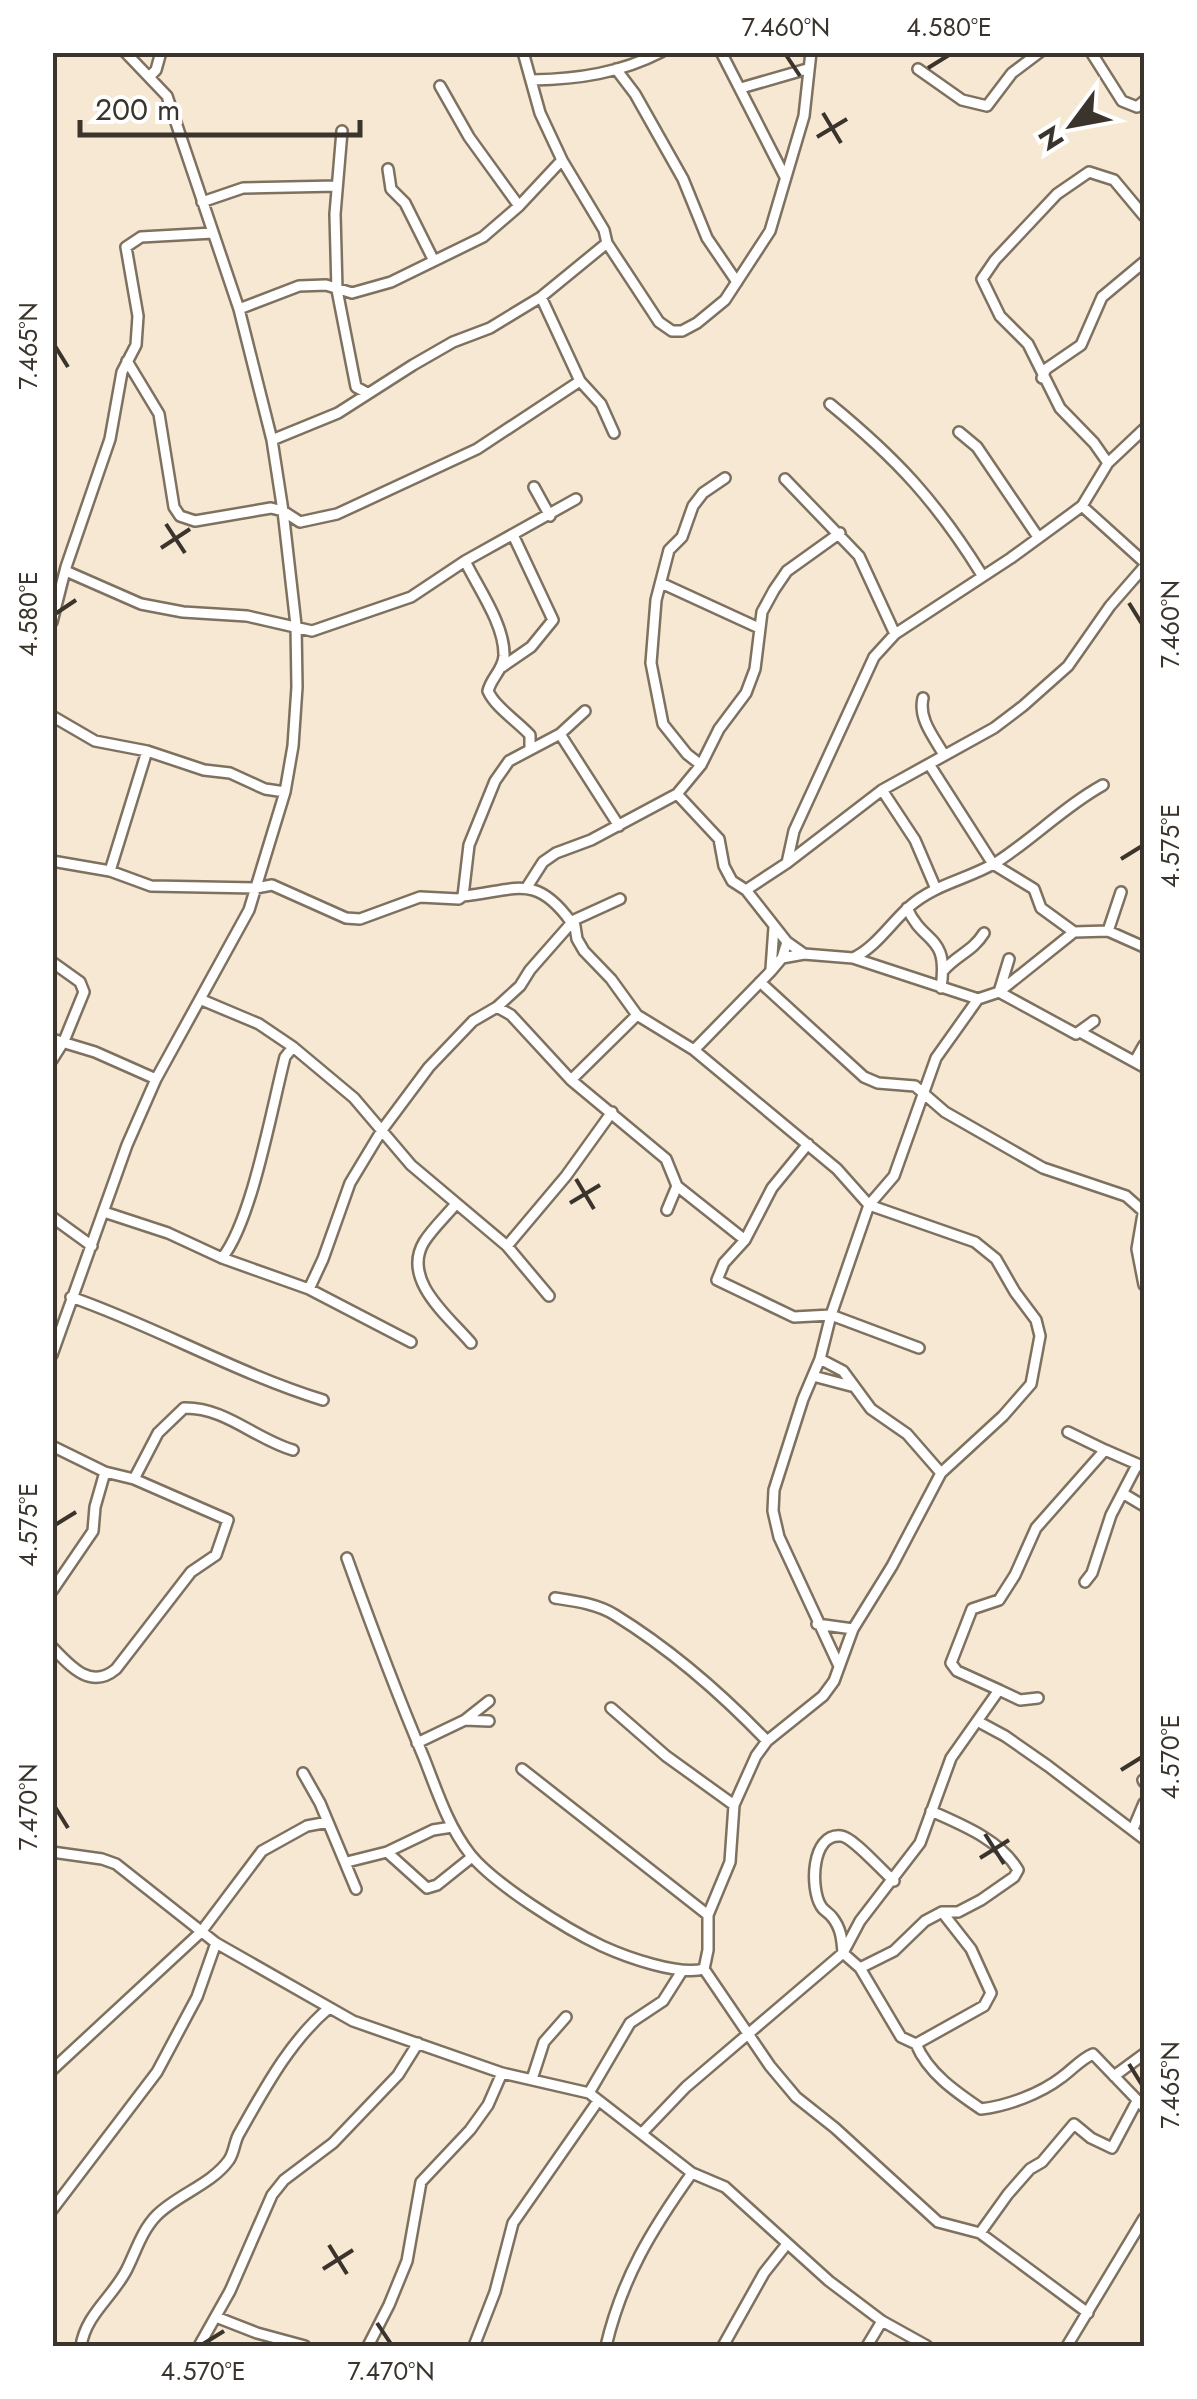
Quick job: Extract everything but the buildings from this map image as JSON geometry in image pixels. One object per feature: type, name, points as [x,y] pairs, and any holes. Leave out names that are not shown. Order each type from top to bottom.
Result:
[{"type":"street","points":[[52,1355],[127,1145],[156,1079],[235,940],[256,888],[285,792],[293,746],[296,625],[272,440],[239,309],[167,96],[125,52]]},
{"type":"street","points":[[150,76],[161,52]]},
{"type":"street","points":[[523,52],[540,113],[562,160],[604,230],[607,243],[659,322],[672,331],[696,323],[725,300],[770,231],[804,116],[811,52]]},
{"type":"street","points":[[533,80],[575,79],[632,67],[662,52]]},
{"type":"street","points":[[720,52],[785,177]]},
{"type":"street","points":[[918,69],[962,100],[986,106],[1012,74],[1040,52]]},
{"type":"street","points":[[1091,52],[1122,102],[1137,107],[1144,101]]},
{"type":"street","points":[[616,69],[635,94],[683,178],[706,238],[737,282]]},
{"type":"street","points":[[740,88],[808,69]]},
{"type":"street","points":[[440,86],[469,137],[518,206]]},
{"type":"street","points":[[342,131],[337,186],[337,290],[356,387],[366,393]]},
{"type":"street","points":[[239,309],[299,286],[326,285],[352,294],[391,282],[483,237],[562,160]]},
{"type":"street","points":[[388,169],[391,190],[404,203],[434,262]]},
{"type":"street","points":[[1108,464],[1094,442],[1060,408],[1028,344],[1000,316],[984,285],[984,273],[1056,194],[1089,172],[1114,180],[1144,216]]},
{"type":"street","points":[[202,202],[243,188],[337,186]]},
{"type":"street","points":[[52,622],[110,440],[116,397],[136,345],[138,316],[126,247],[141,236],[213,233]]},
{"type":"street","points":[[272,440],[338,413],[453,342],[490,328],[542,297],[607,243]]},
{"type":"street","points":[[1042,378],[1046,369],[1081,345],[1102,296],[1144,262]]},
{"type":"street","points":[[542,297],[580,381],[600,404],[614,433]]},
{"type":"street","points":[[127,361],[158,414],[174,506],[180,516],[195,521],[271,508],[300,522],[337,514],[477,449],[580,381]]},
{"type":"street","points":[[830,404],[886,450],[922,490],[982,575]]},
{"type":"street","points":[[787,863],[794,831],[874,657],[895,634],[1082,506],[1108,464],[1144,431]]},
{"type":"street","points":[[959,432],[977,446],[1038,537]]},
{"type":"street","points":[[701,765],[686,754],[662,724],[652,662],[660,584],[669,550],[682,537],[693,506],[703,493],[725,478]]},
{"type":"street","points":[[785,478],[840,532],[858,556],[895,634]]},
{"type":"street","points":[[534,488],[550,516]]},
{"type":"street","points":[[52,564],[141,604],[183,612],[247,616],[312,631],[411,597],[465,561],[576,499]]},
{"type":"street","points":[[746,890],[882,790],[994,728],[1068,666],[1144,564],[1082,506]]},
{"type":"street","points":[[527,887],[543,862],[556,853],[619,826],[677,794],[701,765],[719,729],[746,693],[755,669],[762,612],[788,571],[840,532]]},
{"type":"street","points":[[501,668],[531,647],[553,620],[514,537]]},
{"type":"street","points":[[465,561],[498,628],[504,654],[488,691],[492,700],[530,735],[530,747]]},
{"type":"street","points":[[660,584],[759,628]]},
{"type":"street","points":[[923,698],[925,722],[944,754]]},
{"type":"street","points":[[463,896],[469,846],[495,781],[509,761],[560,734],[585,710]]},
{"type":"street","points":[[52,716],[95,741],[147,751],[285,792]]},
{"type":"street","points":[[560,734],[619,826]]},
{"type":"street","points":[[110,871],[147,751]]},
{"type":"street","points":[[928,764],[994,864],[1034,890],[1041,908],[1074,932]]},
{"type":"street","points":[[852,958],[868,951],[908,908],[936,888],[994,864],[1058,819],[1079,798],[1102,785]]},
{"type":"street","points":[[882,790],[915,840],[936,888]]},
{"type":"street","points":[[677,794],[718,839],[732,881],[746,890],[787,942],[804,954]]},
{"type":"street","points":[[52,861],[110,871],[151,886],[272,885],[346,918],[360,919],[420,897],[458,900],[463,896],[527,887],[558,904],[570,922],[620,899]]},
{"type":"street","points":[[1108,931],[1121,892]]},
{"type":"street","points":[[908,908],[916,926],[940,948],[944,970],[941,988]]},
{"type":"street","points":[[309,1289],[324,1259],[350,1183],[382,1130],[450,1044],[473,1021],[497,1008],[520,986],[574,920]]},
{"type":"street","points":[[574,920],[584,951],[638,1015],[694,1050],[808,1144],[869,1205],[974,1242],[996,1259],[1014,1292],[1036,1320],[1039,1354],[1031,1384],[1003,1416],[941,1473],[853,1629],[834,1682],[823,1696],[767,1741],[756,1756],[734,1805],[730,1862],[708,1915],[704,1969],[796,2097],[938,2222],[980,2233],[1088,2314]]},
{"type":"street","points":[[771,971],[774,927]]},
{"type":"street","points":[[782,958],[804,954],[873,962],[978,998],[1000,992],[1074,932],[1108,931],[1144,947]]},
{"type":"street","points":[[944,970],[974,950],[984,933]]},
{"type":"street","points":[[694,1050],[771,971],[782,958],[787,942]]},
{"type":"street","points":[[868,951],[873,962]]},
{"type":"street","points":[[1000,992],[1009,959]]},
{"type":"street","points":[[52,962],[80,982],[84,992],[52,1060]]},
{"type":"street","points":[[760,982],[864,1076],[878,1083],[915,1086],[945,1112],[1043,1168],[1126,1196],[1144,1210],[1136,1249],[1144,1284]]},
{"type":"street","points":[[1000,992],[1071,1032],[1082,1033],[1140,1064],[1144,1046]]},
{"type":"street","points":[[839,1667],[779,1538],[774,1490],[869,1205],[894,1176],[936,1058],[978,998]]},
{"type":"street","points":[[202,1000],[258,1024],[292,1046],[354,1098],[411,1165],[507,1246],[548,1296]]},
{"type":"street","points":[[497,1008],[511,1015],[572,1080],[666,1159],[676,1186],[745,1240]]},
{"type":"street","points":[[572,1080],[638,1015]]},
{"type":"street","points":[[1082,1033],[1094,1021]]},
{"type":"street","points":[[52,1039],[156,1079]]},
{"type":"street","points":[[222,1258],[244,1216],[285,1057],[292,1046]]},
{"type":"street","points":[[507,1246],[566,1176],[612,1112]]},
{"type":"street","points":[[808,1144],[772,1188],[745,1240],[724,1263],[716,1280],[794,1316],[831,1315],[919,1348]]},
{"type":"street","points":[[667,1210],[676,1186]]},
{"type":"street","points":[[455,1205],[424,1242],[418,1254],[418,1270],[424,1289],[471,1344]]},
{"type":"street","points":[[104,1212],[168,1232],[222,1258],[309,1289],[411,1342]]},
{"type":"street","points":[[52,1217],[92,1246]]},
{"type":"street","points":[[71,1297],[126,1316],[276,1384],[322,1400]]},
{"type":"street","points":[[820,1359],[843,1371],[872,1409],[907,1434],[941,1473]]},
{"type":"street","points":[[813,1376],[852,1386]]},
{"type":"street","points":[[134,1479],[158,1432],[184,1408],[220,1414],[293,1450]]},
{"type":"street","points":[[1068,1432],[1141,1466],[1111,1515],[1092,1573],[1084,1582]]},
{"type":"street","points":[[52,1446],[105,1472],[134,1479],[225,1517],[228,1525],[216,1555],[191,1572],[116,1669],[104,1678],[95,1680],[55,1653]]},
{"type":"street","points":[[1038,1698],[1020,1700],[957,1671],[951,1663],[972,1609],[999,1600],[1016,1575],[1036,1528],[1105,1450]]},
{"type":"street","points":[[52,1592],[94,1532],[105,1472]]},
{"type":"street","points":[[1124,1494],[1144,1506]]},
{"type":"street","points":[[347,1558],[452,1827],[472,1856],[566,1928],[614,1952],[682,1970],[704,1969]]},
{"type":"street","points":[[554,1598],[582,1602],[613,1614],[674,1656],[767,1741]]},
{"type":"street","points":[[817,1624],[853,1629]]},
{"type":"street","points":[[644,2132],[686,2087],[843,1953],[860,1921],[920,1843],[950,1758],[999,1690]]},
{"type":"street","points":[[417,1743],[465,1720],[488,1700]]},
{"type":"street","points":[[612,1708],[666,1756],[734,1805]]},
{"type":"street","points":[[465,1720],[489,1720]]},
{"type":"street","points":[[978,1722],[1005,1736],[1144,1839]]},
{"type":"street","points":[[522,1769],[708,1915]]},
{"type":"street","points":[[303,1773],[356,1888]]},
{"type":"street","points":[[1133,1829],[1144,1803]]},
{"type":"street","points":[[860,1968],[894,1951],[942,1912],[970,1907],[1018,1870],[987,1840],[930,1811]]},
{"type":"street","points":[[52,2070],[201,1932],[262,1851],[306,1826],[328,1822]]},
{"type":"street","points":[[347,1862],[387,1852],[432,1830],[452,1827]]},
{"type":"street","points":[[894,1880],[867,1858],[854,1840],[838,1835],[822,1847],[813,1872],[819,1904],[842,1933],[843,1953],[860,1968],[900,2037],[916,2044],[942,2081],[981,2109],[998,2107],[1038,2090],[1094,2054],[1141,2104],[1112,2148],[1074,2124],[1008,2194],[980,2233]]},
{"type":"street","points":[[52,1852],[102,1858],[116,1864],[216,1943],[353,2021],[502,2073],[589,2093],[692,2172],[725,2187],[786,2244],[882,2322],[927,2346]]},
{"type":"street","points":[[387,1852],[427,1888],[437,1885],[472,1856]]},
{"type":"street","points":[[916,2044],[984,2006],[991,1993],[971,1950],[942,1912]]},
{"type":"street","points":[[52,2210],[156,2072],[196,1997],[216,1943]]},
{"type":"street","points":[[589,2093],[630,2023],[663,2001],[682,1970]]},
{"type":"street","points":[[81,2346],[88,2322],[126,2272],[150,2223],[218,2173],[228,2161],[236,2138],[270,2080],[296,2042],[328,2008]]},
{"type":"street","points":[[532,2079],[544,2042],[566,2017]]},
{"type":"street","points":[[198,2346],[216,2317],[272,2194],[284,2180],[333,2143],[398,2075],[418,2044]]},
{"type":"street","points":[[1114,2076],[1144,2054]]},
{"type":"street","points":[[368,2346],[390,2305],[407,2260],[421,2182],[470,2130],[488,2105],[502,2073]]},
{"type":"street","points":[[474,2346],[513,2223],[598,2100]]},
{"type":"street","points":[[606,2346],[627,2278],[651,2230],[692,2172]]},
{"type":"street","points":[[1066,2346],[1144,2218]]},
{"type":"street","points":[[723,2346],[764,2273],[786,2244]]},
{"type":"street","points":[[216,2317],[256,2334],[305,2346]]},
{"type":"street","points":[[867,2346],[882,2322]]}]
